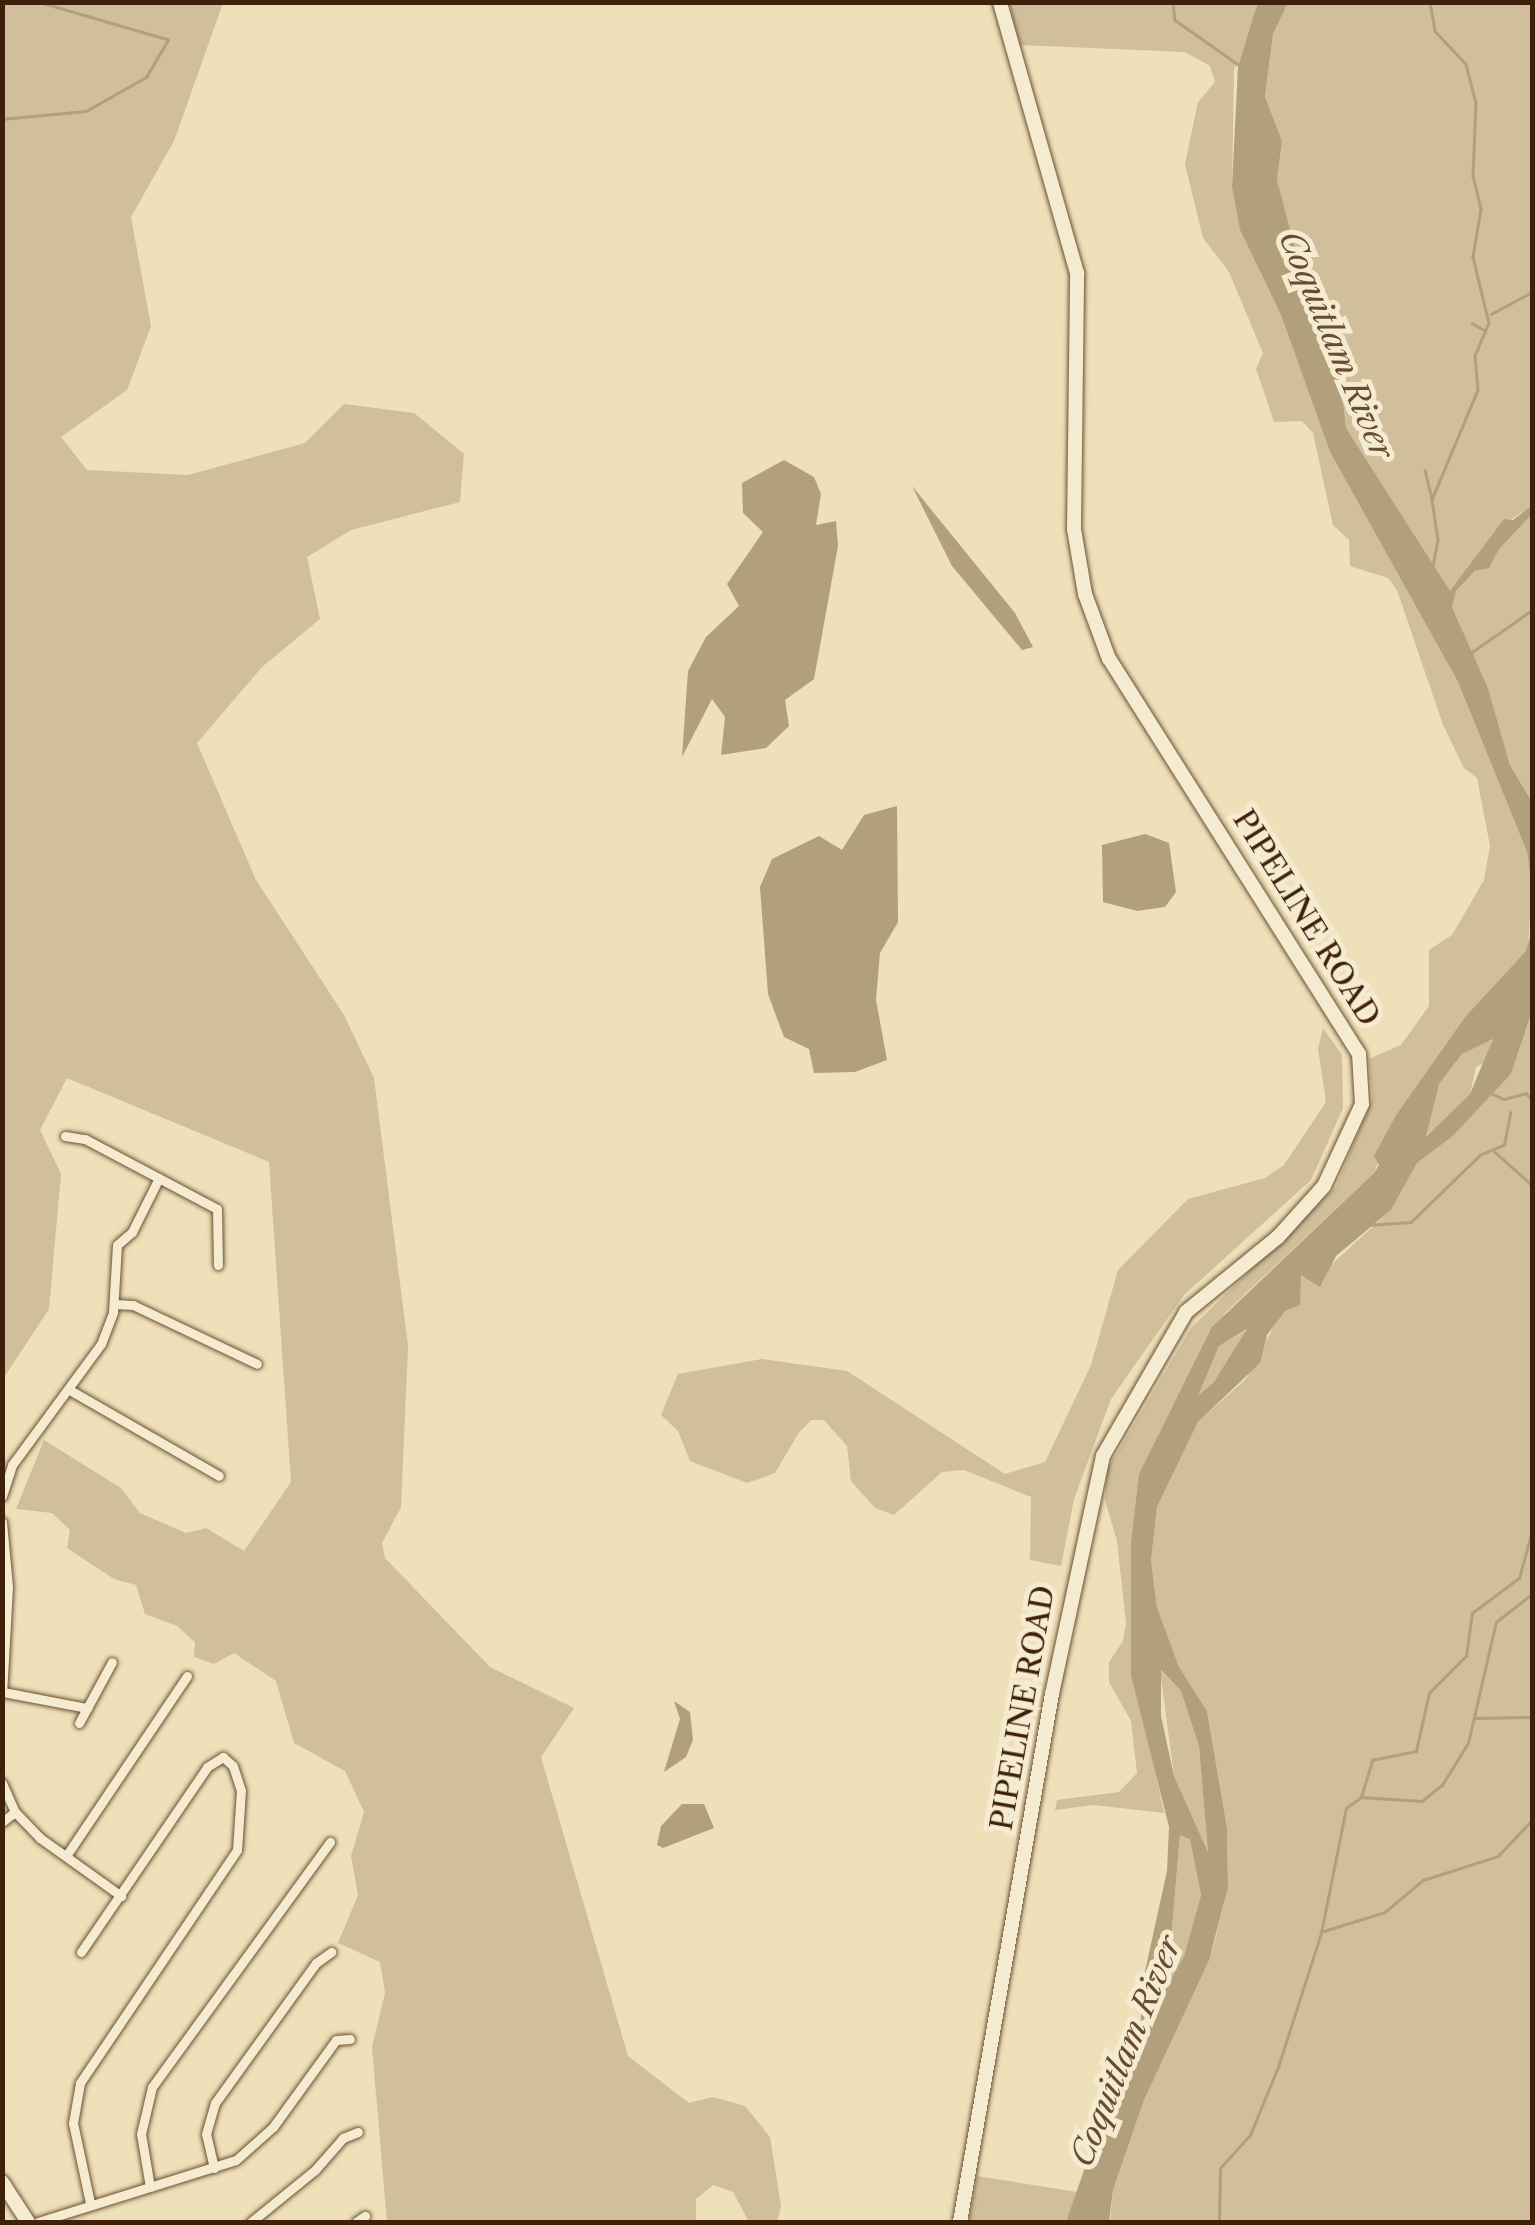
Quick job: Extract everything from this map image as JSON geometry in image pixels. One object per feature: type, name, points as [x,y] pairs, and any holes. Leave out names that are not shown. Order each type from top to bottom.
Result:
[{"type":"street","name":"PIPELINE ROAD","points":[[960,2222],[1052,1694],[1103,1456],[1186,1312],[1278,1236],[1324,1186],[1362,1104],[1359,1054],[1109,658],[1085,594],[1074,530],[1077,273],[1000,2]]},
{"type":"street","points":[[65,1136],[85,1140],[218,1209],[218,1265]]},
{"type":"street","points":[[2,1496],[12,1465],[101,1344],[114,1304],[117,1246],[132,1232],[159,1178]]},
{"type":"street","points":[[114,1304],[133,1305],[257,1364]]},
{"type":"street","points":[[68,1389],[219,1476]]},
{"type":"street","points":[[2,1522],[8,1587],[2,1692],[87,1708]]},
{"type":"street","points":[[79,1723],[112,1662]]},
{"type":"street","points":[[66,1856],[188,1676]]},
{"type":"street","points":[[81,1952],[208,1767],[223,1757],[233,1766],[240,1790],[237,1850],[80,2083],[73,2124],[90,2203]]},
{"type":"street","points":[[2,1783],[16,1812],[66,1856],[121,1896]]},
{"type":"street","points":[[2,1822],[16,1812]]},
{"type":"street","points":[[150,2187],[141,2134],[152,2087],[330,1842]]},
{"type":"street","points":[[214,2168],[206,2134],[215,2103],[316,1962],[331,1952]]},
{"type":"street","points":[[38,2222],[214,2168],[255,2148],[336,2040],[350,2039]]},
{"type":"street","points":[[252,2222],[316,2170],[343,2138],[358,2132]]},
{"type":"street","points":[[2,2182],[28,2222]]},
{"type":"shaded area","points":[[3,2],[223,3],[174,141],[131,217],[151,326],[127,390],[61,437],[87,470],[188,475],[305,443],[344,404],[414,413],[464,454],[460,502],[351,530],[307,557],[320,619],[262,667],[197,743],[256,880],[344,1015],[374,1078],[408,1346],[401,1507],[382,1543],[385,1558],[490,1667],[574,1708],[541,1757],[628,2056],[689,2103],[713,2097],[745,2106],[770,2137],[781,2206],[777,2222],[749,2222],[733,2192],[713,2185],[696,2199],[696,2222],[387,2222],[372,2047],[385,1993],[380,1962],[338,1943],[358,1895],[351,1856],[364,1812],[345,1771],[294,1743],[276,1681],[234,1653],[214,1664],[194,1657],[195,1642],[177,1626],[145,1614],[136,1585],[114,1579],[67,1548],[70,1530],[52,1513],[16,1509],[44,1440],[121,1488],[140,1513],[186,1533],[206,1528],[244,1551],[291,1482],[269,1162],[67,1078],[40,1130],[61,1174],[49,1309],[3,1379]]},
{"type":"shaded area","points":[[1009,3],[1257,3],[1248,51],[1234,69],[1232,187],[1240,230],[1281,315],[1330,452],[1458,682],[1527,852],[1532,887],[1528,949],[1465,1017],[1396,1115],[1374,1173],[1225,1313],[1159,1433],[1131,1544],[1131,1598],[1132,1663],[1164,1813],[1094,1805],[1055,1810],[1057,1800],[1119,1792],[1137,1773],[1131,1721],[1109,1682],[1109,1662],[1123,1641],[1126,1623],[1117,1541],[1105,1500],[1107,1470],[1191,1328],[1336,1187],[1372,1099],[1369,1059],[1401,1045],[1429,1006],[1429,950],[1452,935],[1484,880],[1490,846],[1477,778],[1464,768],[1443,725],[1397,590],[1388,578],[1350,566],[1349,540],[1333,525],[1313,433],[1302,421],[1274,422],[1256,369],[1263,353],[1229,272],[1203,238],[1185,164],[1198,102],[1215,82],[1210,66],[1185,52],[1020,45]]},
{"type":"shaded area","points":[[1288,3],[1532,3],[1532,505],[1502,526],[1450,592],[1346,428],[1337,346],[1303,283],[1286,222],[1277,180],[1282,141],[1265,95],[1273,34]]},
{"type":"shaded area","points":[[1532,514],[1532,802],[1510,765],[1488,688],[1452,607],[1456,591]]},
{"type":"shaded area","points":[[1532,1013],[1532,2222],[1110,2222],[1113,2190],[1144,2100],[1213,1948],[1228,1888],[1227,1828],[1207,1711],[1179,1667],[1157,1607],[1151,1561],[1157,1507],[1198,1422],[1246,1379],[1301,1275],[1321,1274],[1391,1210],[1417,1163],[1453,1136],[1511,1074]]},
{"type":"shaded area","points":[[1323,1028],[1342,1055],[1343,1108],[1311,1180],[1184,1295],[1111,1399],[1074,1499],[1061,1566],[1030,1560],[1031,1497],[964,1470],[942,1472],[894,1515],[875,1508],[851,1481],[847,1446],[824,1420],[811,1420],[798,1434],[775,1473],[747,1483],[690,1461],[678,1431],[661,1415],[678,1374],[762,1359],[847,1371],[1005,1474],[1045,1462],[1091,1365],[1118,1270],[1188,1199],[1265,1178],[1284,1165],[1326,1102],[1318,1049]]},
{"type":"shaded area","points":[[1492,1038],[1489,1060],[1476,1067],[1470,1094],[1427,1138],[1431,1097],[1439,1084],[1462,1054]]},
{"type":"shaded area","points":[[1249,1329],[1214,1382],[1197,1398],[1219,1346]]},
{"type":"shaded area","points":[[1160,1670],[1181,1691],[1199,1748],[1208,1852],[1174,1776]]},
{"type":"shaded area","points":[[1180,1835],[1190,1838],[1201,1895],[1184,1956],[1167,1986]]},
{"type":"shaded area","points":[[977,2176],[1077,2192],[1066,2222],[969,2222]]},
{"type":"water","name":"Coquitlam River","points":[[1258,2],[1288,3],[1273,34],[1265,96],[1282,141],[1277,180],[1304,283],[1337,346],[1346,428],[1450,591],[1504,519],[1513,520],[1532,505],[1532,514],[1499,549],[1489,568],[1475,571],[1456,591],[1452,607],[1488,688],[1510,765],[1532,802],[1532,887],[1527,852],[1458,682],[1330,452],[1281,315],[1240,230],[1232,187],[1238,67]]},
{"type":"water","points":[[784,460],[814,477],[821,494],[816,525],[836,521],[838,546],[814,679],[785,700],[789,726],[766,748],[721,755],[725,717],[712,699],[682,757],[688,671],[706,637],[739,606],[727,584],[763,532],[743,513],[742,483]]},
{"type":"water","points":[[912,486],[1015,613],[1033,647],[1022,650],[952,566]]},
{"type":"water","points":[[897,806],[898,922],[880,953],[876,1000],[887,1060],[855,1072],[814,1073],[809,1049],[784,1037],[768,994],[760,887],[772,859],[819,836],[842,850],[864,815]]},
{"type":"water","points":[[1145,834],[1169,843],[1176,892],[1165,907],[1137,911],[1103,902],[1102,845]]},
{"type":"water","points":[[1532,929],[1532,1012],[1511,1074],[1453,1136],[1417,1163],[1391,1210],[1336,1256],[1320,1287],[1301,1275],[1300,1305],[1285,1311],[1267,1335],[1260,1363],[1198,1422],[1157,1507],[1151,1561],[1157,1607],[1179,1667],[1207,1711],[1227,1828],[1228,1888],[1209,1960],[1144,2100],[1113,2190],[1109,2222],[1066,2222],[1096,2136],[1138,2055],[1144,1976],[1167,1871],[1169,1827],[1131,1675],[1131,1544],[1139,1474],[1212,1327],[1374,1173],[1379,1165],[1374,1156],[1396,1115],[1465,1017],[1526,951]],"holes":[[[1493,1039],[1470,1094],[1426,1137],[1439,1084],[1462,1054]],[[1247,1329],[1214,1382],[1198,1396],[1219,1346]],[[1161,1670],[1181,1691],[1199,1747],[1208,1852],[1174,1776],[1161,1716]],[[1180,1835],[1190,1839],[1201,1895],[1184,1956],[1167,1986]]]},
{"type":"water","points":[[674,1701],[690,1712],[693,1740],[686,1757],[664,1772],[680,1719]]},
{"type":"water","points":[[682,1804],[704,1804],[714,1828],[663,1848],[657,1845],[661,1826]]},
{"type":"waterway","points":[[2,119],[86,111],[146,77],[168,40],[38,2]]},
{"type":"waterway","points":[[1173,2],[1175,20],[1239,65]]},
{"type":"waterway","points":[[1430,2],[1435,31],[1466,64],[1476,103],[1473,176],[1481,209],[1473,257],[1489,323],[1475,356],[1478,390],[1432,500],[1438,540],[1433,565]]},
{"type":"waterway","points":[[1491,314],[1532,292]]},
{"type":"waterway","points":[[1472,323],[1484,330]]},
{"type":"waterway","points":[[1425,470],[1432,498]]},
{"type":"waterway","points":[[1469,654],[1532,610]]},
{"type":"waterway","points":[[1490,1093],[1504,1099],[1526,1093],[1532,1100]]},
{"type":"waterway","points":[[1368,1225],[1411,1222],[1480,1155],[1504,1145],[1510,1113]]},
{"type":"waterway","points":[[1495,1152],[1532,1185]]},
{"type":"waterway","points":[[1361,1797],[1372,1760],[1416,1751],[1429,1693],[1466,1656],[1472,1613],[1519,1578],[1532,1531]]},
{"type":"waterway","points":[[1219,2222],[1220,2168],[1250,2135],[1278,2067],[1321,1933],[1346,1808],[1361,1797],[1422,1801],[1442,1785],[1468,1743],[1496,1622],[1532,1594]]},
{"type":"waterway","points":[[1475,1718],[1532,1717]]},
{"type":"waterway","points":[[1324,1931],[1385,1912],[1423,1880],[1498,1856],[1532,1820]]}]
